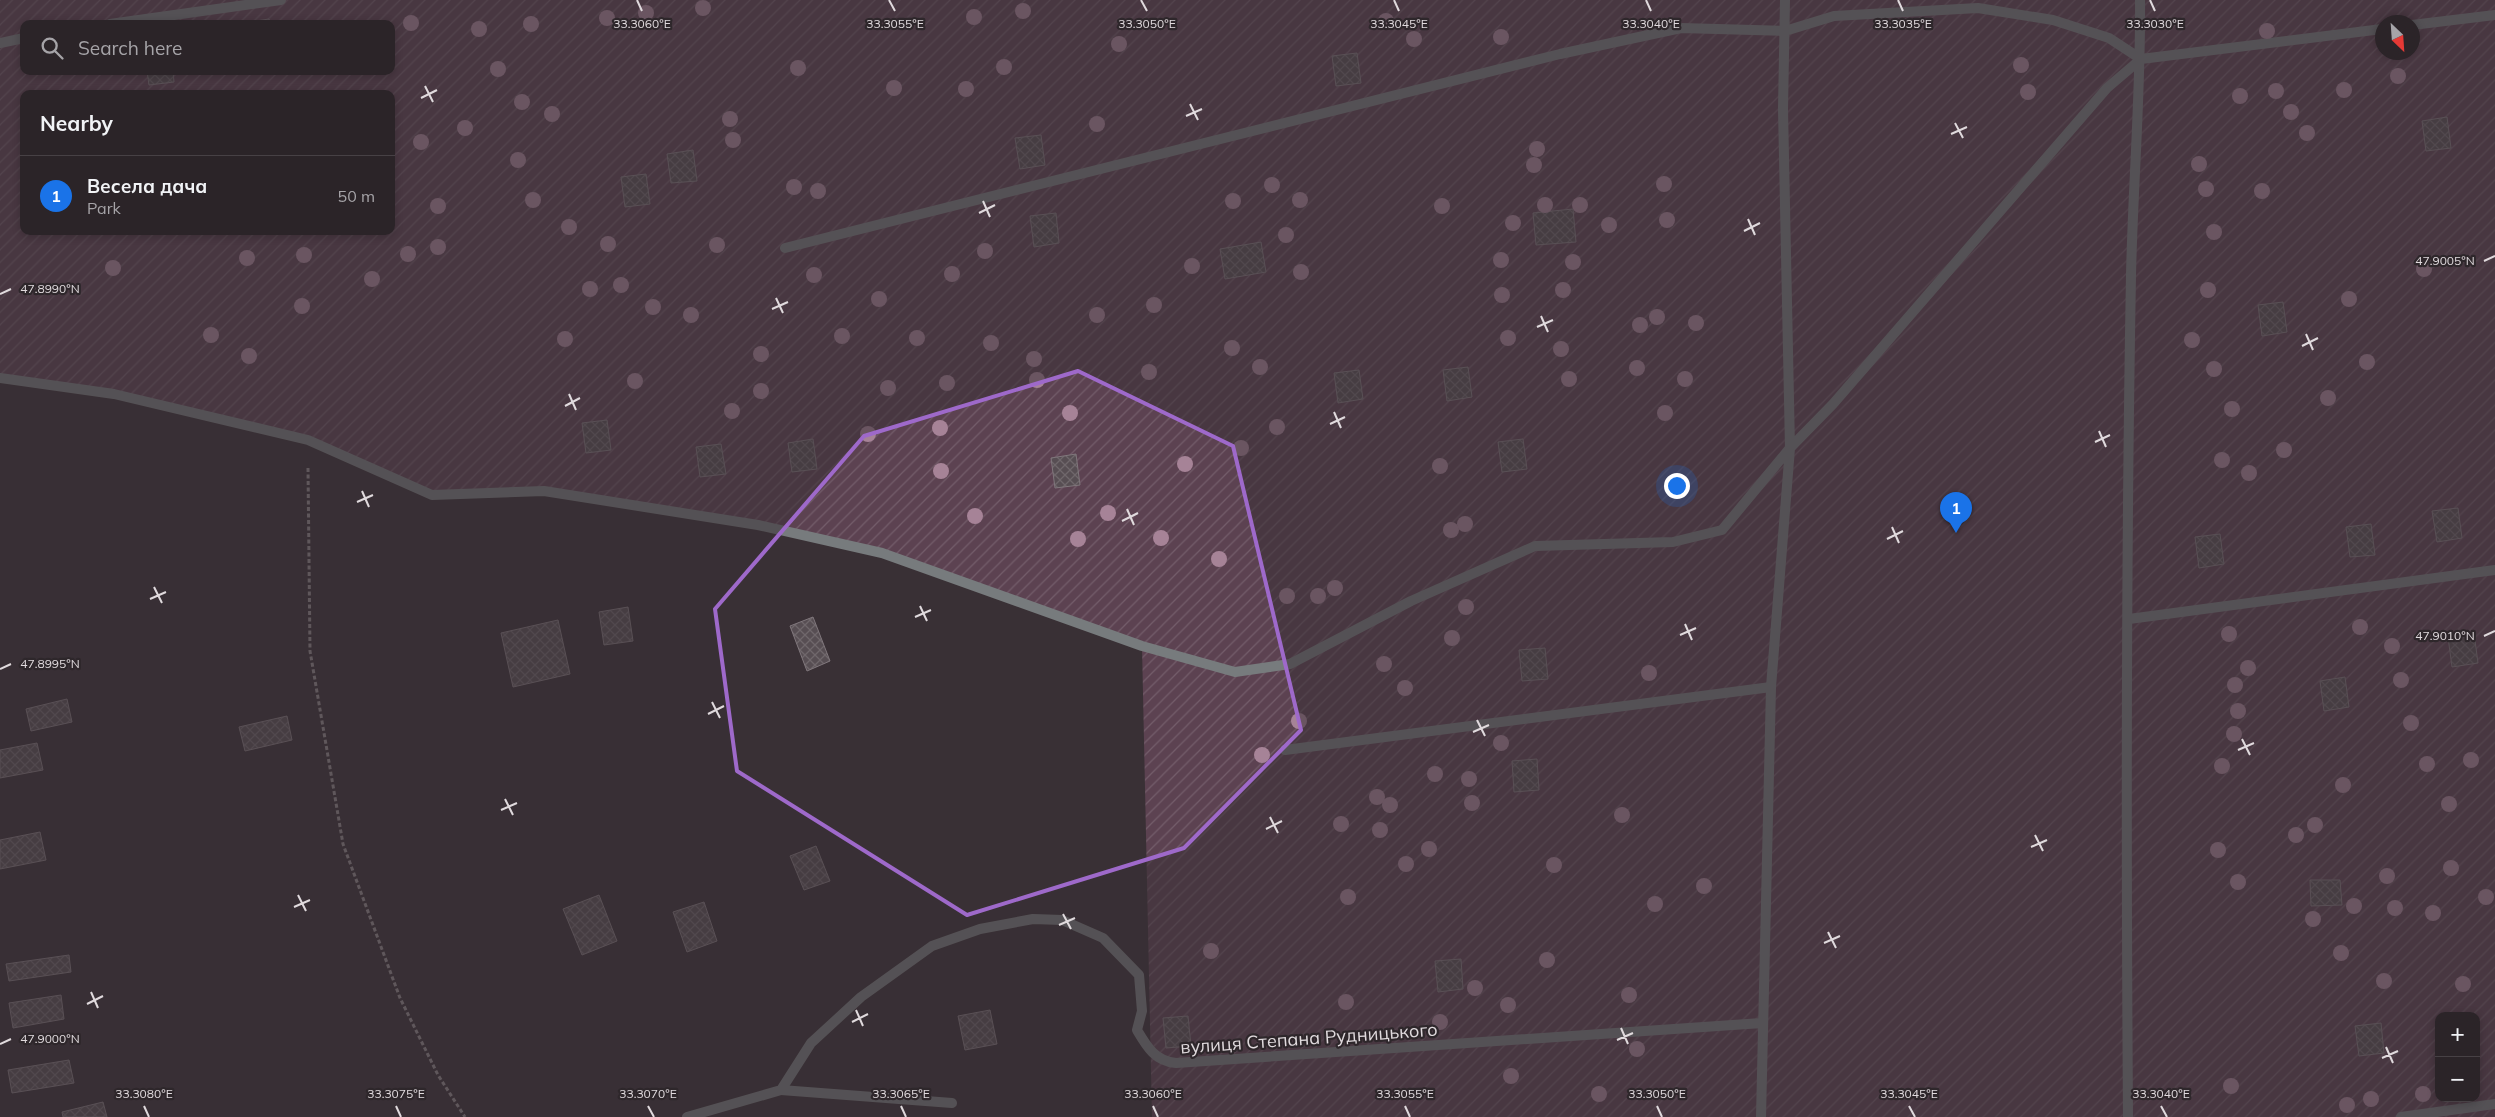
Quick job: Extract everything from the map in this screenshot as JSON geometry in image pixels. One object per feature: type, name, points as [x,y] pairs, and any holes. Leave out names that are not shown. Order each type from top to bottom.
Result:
[{"type":"street","points":[[138,20],[281,0]]},
{"type":"street","points":[[1761,1117],[1771,687],[1790,448],[1783,109],[1785,0]]},
{"type":"street","points":[[2128,1117],[2127,891],[2132,274],[2140,59],[2140,0]]},
{"type":"street","points":[[785,248],[1560,54],[1681,28],[1785,31],[1834,16],[1978,8],[2053,20],[2109,38],[2140,59]]},
{"type":"street","points":[[2420,24],[2495,15]]},
{"type":"street","points":[[0,378],[114,394],[308,440],[432,495],[544,491],[758,525],[882,553],[1142,646],[1235,672],[1290,664],[1410,601],[1535,546],[1673,542],[1722,530],[1790,448],[1833,404],[2107,88],[2140,59],[2375,30]]},
{"type":"street","points":[[0,43],[20,39]]},
{"type":"street","points":[[2129,619],[2495,570]]},
{"type":"street","points":[[1285,750],[1771,687]]},
{"type":"street","name":"вулиця Степана Рудницького","points":[[781,1090],[811,1042],[861,997],[932,946],[980,929],[1033,920],[1062,920],[1103,938],[1139,975],[1142,1011],[1138,1030],[1148,1049],[1165,1062],[1196,1062],[1762,1023]]},
{"type":"street","points":[[687,1117],[781,1090],[952,1103]]},
{"type":"street","points":[[2401,1117],[2495,1104]]},
{"type":"path","points":[[308,440],[310,651],[343,844],[400,998],[438,1076],[465,1117]]},
{"type":"highlighted area","points":[[1078,371],[1233,446],[1301,730],[1184,848],[967,915],[737,771],[715,609],[864,436]]},
{"type":"shaded area","points":[[0,0],[2495,0],[2495,1117],[1152,1117],[1142,646],[882,553],[758,525],[544,491],[432,495],[308,440],[114,394],[0,378]]},
{"type":"building","points":[[1357,53],[1361,83],[1336,86],[1332,56]]},
{"type":"building","points":[[148,75],[173,75],[174,82],[149,85]]},
{"type":"building","points":[[2447,117],[2451,148],[2426,151],[2422,121]]},
{"type":"building","points":[[1041,135],[1045,165],[1020,169],[1015,138]]},
{"type":"building","points":[[693,150],[697,181],[671,183],[667,154]]},
{"type":"building","points":[[646,174],[650,204],[625,207],[621,177]]},
{"type":"building","points":[[1573,209],[1576,242],[1536,245],[1533,213]]},
{"type":"building","points":[[1056,213],[1059,243],[1034,247],[1030,216]]},
{"type":"building","points":[[1261,242],[1266,272],[1225,279],[1220,249]]},
{"type":"building","points":[[2283,302],[2287,332],[2262,336],[2258,305]]},
{"type":"building","points":[[1468,367],[1472,397],[1447,401],[1443,370]]},
{"type":"building","points":[[1359,370],[1363,399],[1338,403],[1334,373]]},
{"type":"building","points":[[607,420],[611,450],[586,453],[582,423]]},
{"type":"building","points":[[813,439],[817,469],[792,472],[788,443]]},
{"type":"building","points":[[1523,439],[1527,469],[1502,472],[1498,442]]},
{"type":"building","points":[[721,444],[726,474],[700,477],[696,447]]},
{"type":"building","points":[[1076,454],[1080,485],[1055,488],[1051,458]]},
{"type":"building","points":[[2458,508],[2462,538],[2437,542],[2432,511]]},
{"type":"building","points":[[2371,524],[2375,555],[2350,557],[2346,527]]},
{"type":"building","points":[[2220,534],[2224,564],[2199,568],[2195,537]]},
{"type":"building","points":[[628,607],[633,641],[604,645],[599,612]]},
{"type":"building","points":[[813,617],[830,661],[807,671],[790,626]]},
{"type":"building","points":[[558,620],[570,674],[513,687],[501,633]]},
{"type":"building","points":[[2474,633],[2478,663],[2452,667],[2448,637]]},
{"type":"building","points":[[1545,648],[1548,679],[1522,681],[1519,650]]},
{"type":"building","points":[[2345,677],[2349,707],[2324,711],[2320,681]]},
{"type":"building","points":[[67,699],[72,722],[31,731],[26,709]]},
{"type":"building","points":[[287,716],[292,740],[245,751],[239,727]]},
{"type":"building","points":[[37,743],[43,770],[0,778],[0,750]]},
{"type":"building","points":[[1537,759],[1539,790],[1514,792],[1512,761]]},
{"type":"building","points":[[40,832],[46,860],[0,869],[0,840]]},
{"type":"building","points":[[816,846],[830,881],[804,890],[790,856]]},
{"type":"building","points":[[2310,880],[2340,880],[2342,905],[2311,906]]},
{"type":"building","points":[[599,895],[617,941],[582,955],[563,909]]},
{"type":"building","points":[[704,902],[717,941],[687,952],[673,912]]},
{"type":"building","points":[[69,955],[71,972],[9,981],[6,964]]},
{"type":"building","points":[[1461,959],[1463,989],[1438,992],[1435,961]]},
{"type":"building","points":[[61,995],[64,1019],[13,1028],[9,1003]]},
{"type":"building","points":[[990,1010],[997,1044],[965,1050],[958,1016]]},
{"type":"building","points":[[1188,1016],[1191,1046],[1166,1048],[1163,1018]]},
{"type":"building","points":[[2381,1023],[2384,1053],[2359,1056],[2355,1026]]},
{"type":"building","points":[[69,1060],[74,1083],[12,1093],[8,1070]]},
{"type":"building","points":[[103,1102],[107,1117],[63,1117],[62,1112]]},
{"type":"place","name":"Весела дача","points":[[1956,533]]}]
